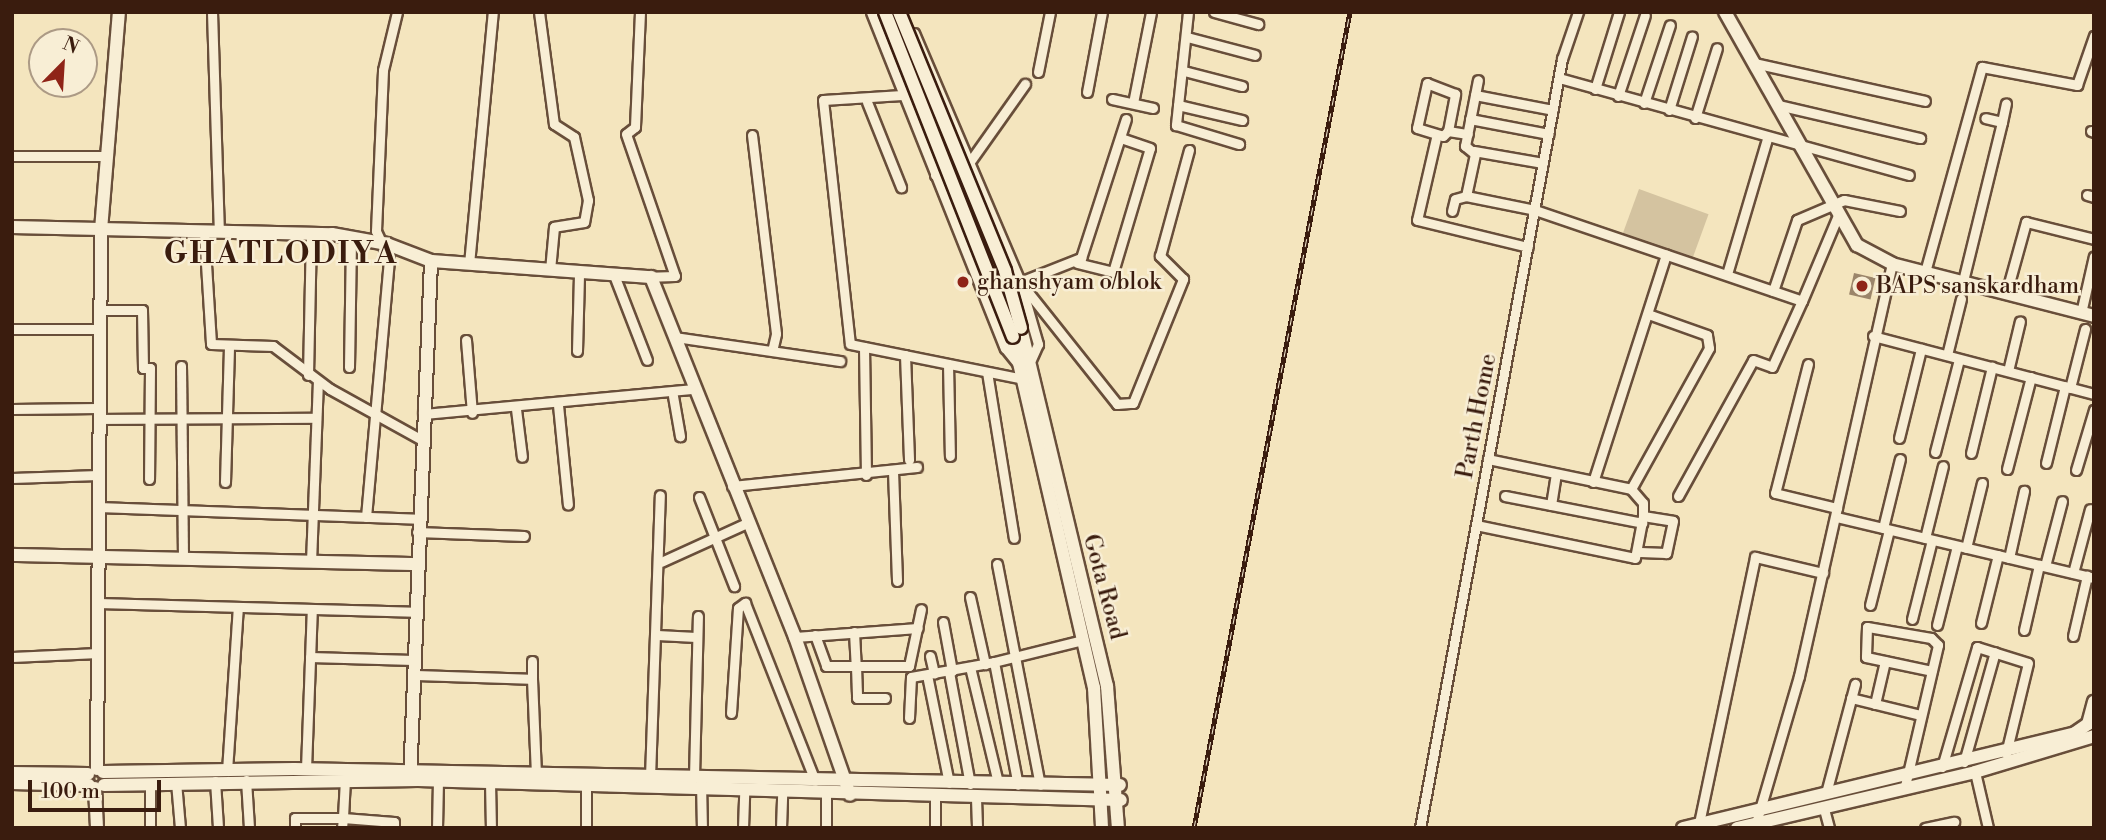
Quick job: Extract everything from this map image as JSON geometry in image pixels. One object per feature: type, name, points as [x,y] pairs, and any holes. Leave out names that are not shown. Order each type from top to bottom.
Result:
[{"type":"street","points":[[97,828],[101,230],[119,12]]},
{"type":"street","points":[[212,12],[219,232]]},
{"type":"street","points":[[366,517],[376,414],[383,376],[387,244],[376,231],[383,70],[397,12]]},
{"type":"street","points":[[469,264],[493,12]]},
{"type":"street","points":[[539,12],[554,124],[574,137],[588,200],[584,222],[554,227],[550,270]]},
{"type":"street","points":[[12,227],[311,234],[387,244],[431,261],[614,275],[675,276],[626,134],[635,127],[640,12]]},
{"type":"street","points":[[871,12],[1005,348],[1025,369]]},
{"type":"street","points":[[885,12],[1017,333]]},
{"type":"street","points":[[899,12],[1005,271],[1025,369]]},
{"type":"street","points":[[905,12],[1020,282],[1038,344],[1025,369]]},
{"type":"street","points":[[1038,72],[1050,12]]},
{"type":"street","points":[[1087,92],[1102,12]]},
{"type":"street","points":[[1133,103],[1151,12]]},
{"type":"street","points":[[1188,12],[1178,127],[1239,144]]},
{"type":"street","points":[[1214,12],[1258,24]]},
{"type":"street","name":"Parth Home","points":[[1420,828],[1559,78],[1578,12]]},
{"type":"street","points":[[1595,89],[1619,12]]},
{"type":"street","points":[[1725,12],[1857,244],[1892,264],[2088,315],[2094,256]]},
{"type":"street","points":[[1618,96],[1645,15]]},
{"type":"street","points":[[1644,103],[1670,25]]},
{"type":"street","points":[[1669,110],[1692,36]]},
{"type":"street","points":[[1926,272],[1982,67],[2077,85],[2094,36]]},
{"type":"street","points":[[1186,37],[1255,55]]},
{"type":"street","points":[[1695,118],[1717,48]]},
{"type":"street","points":[[1754,63],[1926,101]]},
{"type":"street","points":[[1184,71],[1242,86]]},
{"type":"street","points":[[1559,78],[1803,149],[1909,175]]},
{"type":"street","points":[[1478,80],[1465,146],[1474,151],[1544,163]]},
{"type":"street","points":[[1427,83],[1453,90],[1448,131],[1443,136],[1417,128],[1427,83]]},
{"type":"street","points":[[935,175],[969,163],[1025,84]]},
{"type":"street","points":[[902,95],[867,102],[823,100],[850,344],[987,372],[1025,369]]},
{"type":"street","points":[[1475,95],[1553,110]]},
{"type":"street","points":[[1112,99],[1153,108]]},
{"type":"street","points":[[867,102],[901,187]]},
{"type":"street","points":[[1963,281],[2006,103]]},
{"type":"street","points":[[1178,105],[1242,120]]},
{"type":"street","points":[[1778,105],[1920,138]]},
{"type":"street","points":[[1985,118],[2002,122]]},
{"type":"street","points":[[1077,263],[1126,119]]},
{"type":"street","points":[[1471,119],[1549,134]]},
{"type":"street","points":[[1448,131],[1468,134]]},
{"type":"street","points":[[752,135],[776,334],[772,351]]},
{"type":"street","points":[[1020,282],[1077,263],[1113,272],[1150,148],[1121,138]]},
{"type":"street","points":[[1436,138],[1417,220],[1528,247]]},
{"type":"street","points":[[1727,274],[1767,139]]},
{"type":"street","points":[[1020,282],[1117,404],[1133,403],[1183,279],[1160,256],[1189,150]]},
{"type":"street","points":[[1466,196],[1474,151]]},
{"type":"street","points":[[12,156],[107,156]]},
{"type":"street","points":[[1452,211],[1455,199],[1466,196],[1535,210],[1802,301]]},
{"type":"street","points":[[1678,496],[1754,360],[1772,367],[1802,301],[1836,208]]},
{"type":"street","points":[[1773,291],[1797,220],[1836,208],[1900,211]]},
{"type":"street","points":[[2006,293],[2026,222],[2094,239]]},
{"type":"street","points":[[204,232],[211,344],[273,346],[318,381],[422,440]]},
{"type":"street","points":[[308,374],[311,234]]},
{"type":"street","points":[[349,367],[351,238]]},
{"type":"street","points":[[1593,482],[1666,254]]},
{"type":"street","points":[[410,775],[416,564],[431,261]]},
{"type":"street","points":[[1756,823],[1823,573],[1873,336],[1892,264]]},
{"type":"street","points":[[577,351],[579,272]]},
{"type":"street","points":[[614,275],[648,360]]},
{"type":"street","points":[[652,277],[732,486],[795,638],[850,795]]},
{"type":"street","points":[[1947,355],[1961,299]]},
{"type":"street","points":[[100,310],[142,310],[151,419],[149,479]]},
{"type":"street","points":[[1631,489],[1709,348],[1707,335],[1648,314]]},
{"type":"street","points":[[2008,371],[2020,321]]},
{"type":"street","points":[[12,329],[99,329]]},
{"type":"street","points":[[2046,463],[2085,329]]},
{"type":"street","points":[[1873,336],[2094,394]]},
{"type":"street","points":[[675,338],[840,360]]},
{"type":"street","points":[[466,340],[472,412]]},
{"type":"street","points":[[225,482],[229,345]]},
{"type":"street","points":[[864,347],[866,475]]},
{"type":"street","points":[[1899,438],[1922,349]]},
{"type":"street","points":[[905,355],[909,460]]},
{"type":"street","points":[[1935,452],[1959,359]]},
{"type":"street","points":[[948,364],[950,456]]},
{"type":"street","points":[[1808,364],[1775,494],[1886,529],[2090,577],[2073,636]]},
{"type":"street","points":[[181,366],[185,418],[183,559]]},
{"type":"street","points":[[1971,453],[1992,367]]},
{"type":"street","name":"Gota Road","points":[[1025,369],[1083,640],[1103,786],[1102,828]]},
{"type":"street","name":"Gota Road","points":[[1025,369],[1107,686],[1120,785],[1118,828]]},
{"type":"street","points":[[987,372],[1014,538]]},
{"type":"street","points":[[2007,469],[2031,377]]},
{"type":"street","points":[[311,562],[318,381]]},
{"type":"street","points":[[423,414],[673,396],[695,389]]},
{"type":"street","points":[[673,396],[680,436]]},
{"type":"street","points":[[558,405],[568,505]]},
{"type":"street","points":[[12,409],[151,419],[316,418]]},
{"type":"street","points":[[516,409],[522,457]]},
{"type":"street","points":[[2076,470],[2094,410]]},
{"type":"street","points":[[1476,525],[1635,558],[1640,552],[1643,503],[1631,489],[1488,459]]},
{"type":"street","points":[[1870,605],[1900,459]]},
{"type":"street","points":[[1912,619],[1942,466]]},
{"type":"street","points":[[732,486],[866,475],[917,467]]},
{"type":"street","points":[[893,471],[897,581]]},
{"type":"street","points":[[12,478],[98,475]]},
{"type":"street","points":[[1551,505],[1556,475]]},
{"type":"street","points":[[1937,625],[1982,483]]},
{"type":"street","points":[[2009,558],[2024,491]]},
{"type":"street","points":[[650,777],[661,562],[660,495]]},
{"type":"street","points":[[1506,496],[1673,523],[1666,553],[1640,552]]},
{"type":"street","points":[[699,497],[734,586]]},
{"type":"street","points":[[2024,630],[2062,501]]},
{"type":"street","points":[[98,507],[366,517],[418,526],[524,536]]},
{"type":"street","points":[[2073,573],[2090,509]]},
{"type":"street","points":[[661,562],[747,523]]},
{"type":"street","points":[[12,555],[416,564]]},
{"type":"street","points":[[1981,623],[1998,555]]},
{"type":"street","points":[[1698,826],[1755,557],[1823,573]]},
{"type":"street","points":[[997,564],[1040,785]]},
{"type":"street","points":[[970,597],[1018,785]]},
{"type":"street","points":[[98,603],[415,612]]},
{"type":"street","points":[[731,713],[738,608],[745,603],[816,781]]},
{"type":"street","points":[[227,771],[238,607]]},
{"type":"street","points":[[306,769],[312,609]]},
{"type":"street","points":[[815,635],[826,666],[909,666],[921,609]]},
{"type":"street","points":[[698,616],[696,637],[702,828]]},
{"type":"street","points":[[943,622],[970,784]]},
{"type":"street","points":[[1906,780],[1932,671],[1936,641],[1867,627],[1863,655],[1932,671]]},
{"type":"street","points":[[795,638],[918,628]]},
{"type":"street","points":[[853,632],[857,698],[885,698]]},
{"type":"street","points":[[657,635],[696,637]]},
{"type":"street","points":[[909,718],[911,677],[951,672],[1083,640]]},
{"type":"street","points":[[1941,767],[1971,650],[1995,652],[2024,660],[2029,668],[2006,753]]},
{"type":"street","points":[[1964,762],[1995,652]]},
{"type":"street","points":[[12,657],[97,653]]},
{"type":"street","points":[[930,656],[930,675],[949,783]]},
{"type":"street","points":[[310,657],[413,660]]},
{"type":"street","points":[[532,661],[536,773]]},
{"type":"street","points":[[1875,704],[1885,661]]},
{"type":"street","points":[[970,667],[998,783]]},
{"type":"street","points":[[413,675],[532,679]]},
{"type":"street","points":[[1826,793],[1855,684]]},
{"type":"street","points":[[1851,698],[1921,715]]},
{"type":"street","points":[[1737,828],[1824,809],[1941,767],[2006,753],[2075,733],[2088,724],[2094,702]]},
{"type":"street","points":[[1683,828],[1826,793],[1975,772],[2094,736]]},
{"type":"street","points":[[12,783],[306,769],[410,775],[438,780],[586,785],[816,781],[1120,785]]},
{"type":"street","points":[[1975,772],[1988,828]]},
{"type":"street","points":[[12,773],[150,783],[536,773],[650,777],[699,781],[744,790],[782,792],[1121,800]]},
{"type":"street","points":[[343,823],[345,779]]},
{"type":"street","points":[[246,780],[250,828]]},
{"type":"street","points":[[437,828],[438,780]]},
{"type":"street","points":[[215,781],[218,828]]},
{"type":"street","points":[[176,782],[180,828]]},
{"type":"street","points":[[491,782],[491,828]]},
{"type":"street","points":[[150,783],[150,828]]},
{"type":"street","points":[[586,785],[586,828]]},
{"type":"street","points":[[743,828],[744,790]]},
{"type":"street","points":[[781,828],[782,792]]},
{"type":"street","points":[[826,794],[826,828]]},
{"type":"street","points":[[935,797],[935,828]]},
{"type":"street","points":[[976,798],[977,828]]},
{"type":"street","points":[[1824,809],[1829,828]]},
{"type":"street","points":[[295,828],[295,818],[343,823],[394,822],[394,828]]},
{"type":"street","points":[[1925,828],[1954,822]]},
{"type":"shaded area","points":[[1639,189],[1709,214],[1692,259],[1623,234]]},
{"type":"building","name":"BAPS sanskardham","points":[[1854,273],[1875,278],[1870,299],[1849,294]]},
{"type":"railway","points":[[1194,828],[1350,12]]},
{"type":"place","name":"ghanshyam o/blok","points":[[963,282]]},
{"type":"place","name":"BAPS sanskardham","points":[[1862,286]]},
{"type":"district","name":"GHATLODIYA","points":[[281,254]]}]
